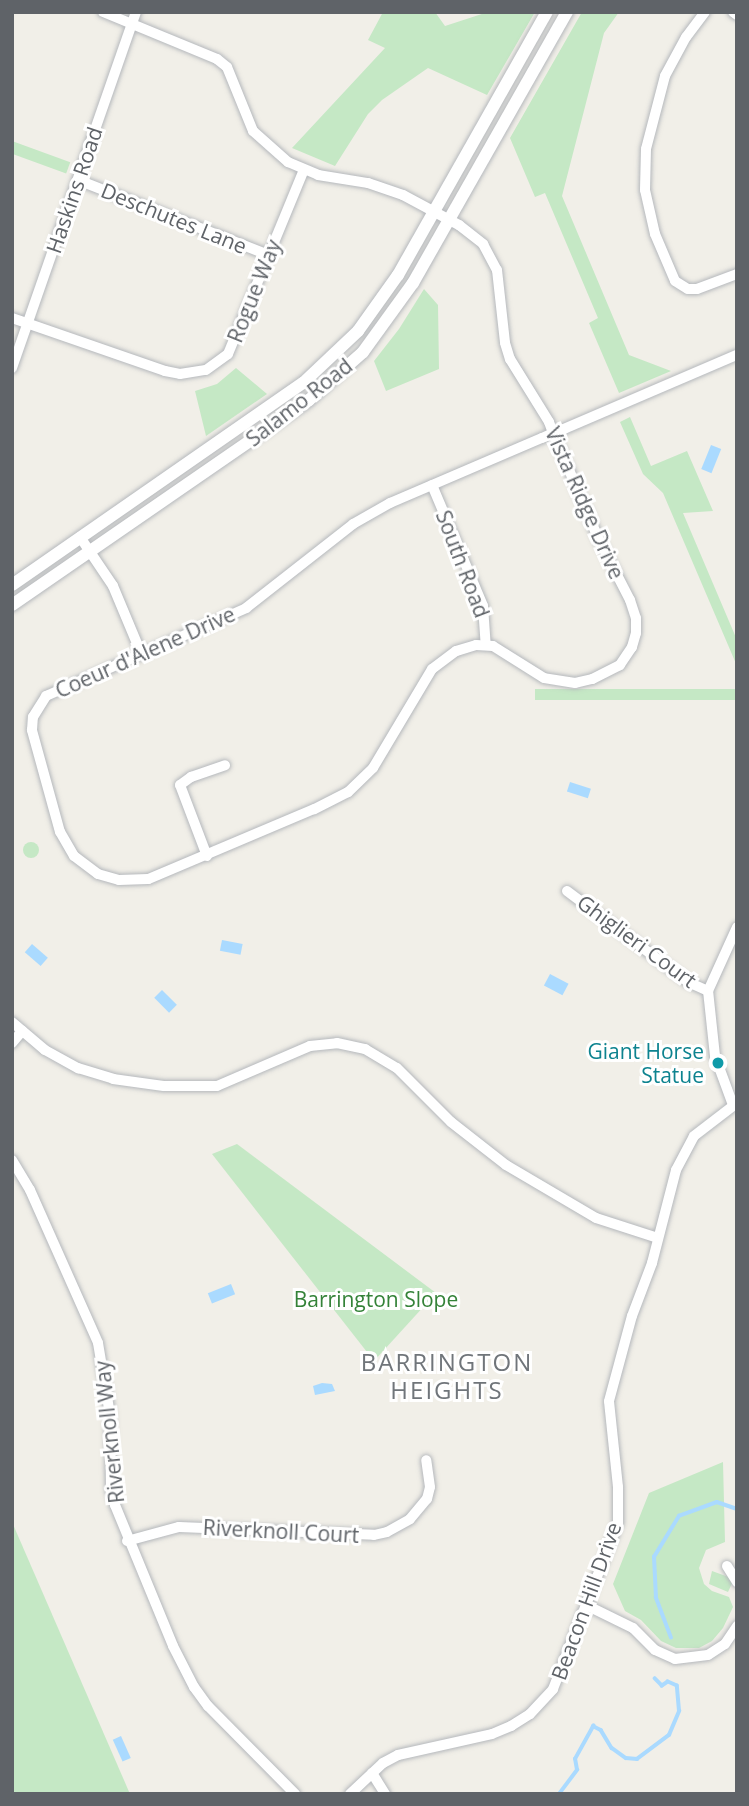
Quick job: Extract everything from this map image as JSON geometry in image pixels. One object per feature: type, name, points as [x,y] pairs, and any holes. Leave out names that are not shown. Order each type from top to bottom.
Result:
[{"type":"main road","name":"Salamo Road","points":[[12,585],[303,383],[332,357],[376,309],[547,12]]},
{"type":"main road","name":"Salamo Road","points":[[12,605],[336,379],[390,318],[450,219],[567,12]]},
{"type":"street","name":"Vista Ridge Drive","points":[[103,12],[217,59],[227,67],[253,131],[276,154],[304,170],[382,186],[450,219],[474,234],[491,255],[497,270],[505,344],[510,359],[554,433],[598,538],[636,618],[635,640],[620,665],[592,679],[575,683],[544,678],[505,651],[486,645]]},
{"type":"street","name":"Haskins Road","points":[[12,368],[136,12]]},
{"type":"street","points":[[705,12],[685,37],[665,76],[649,131],[645,190],[655,234],[675,281],[688,289],[697,289],[737,274]]},
{"type":"street","name":"Rogue Way","points":[[12,318],[165,371],[195,374],[214,366],[228,354],[304,170]]},
{"type":"street","name":"Deschutes Lane","points":[[78,180],[268,255]]},
{"type":"street","name":"Coeur d'Alene Drive","points":[[486,645],[466,647],[438,663],[373,768],[352,789],[331,802],[148,879],[119,880],[98,874],[82,864],[67,847],[60,832],[32,730],[36,710],[54,691],[246,608],[353,524],[390,503],[737,355]]},
{"type":"street","name":"South Road","points":[[432,485],[483,606],[486,645]]},
{"type":"street","points":[[80,537],[113,586],[141,653]]},
{"type":"street","points":[[207,856],[180,785],[191,776],[225,765]]},
{"type":"street","name":"Ghiglieri Court","points":[[567,891],[688,982],[708,991]]},
{"type":"street","points":[[735,1104],[713,1047],[708,991],[737,927]]},
{"type":"street","points":[[12,1022],[61,1060],[95,1074],[131,1082],[193,1088],[217,1086],[239,1079],[296,1049],[337,1043],[365,1049],[397,1068],[451,1122],[505,1164],[596,1218],[659,1238]]},
{"type":"street","points":[[12,1043],[22,1031]]},
{"type":"street","name":"Beacon Hill Drive","points":[[350,1794],[372,1773],[398,1755],[494,1733],[530,1714],[554,1689],[618,1523],[618,1487],[609,1401],[621,1351],[659,1238],[676,1170],[687,1146],[701,1128],[735,1104]]},
{"type":"street","name":"Riverknoll Way","points":[[12,1160],[30,1189],[99,1343],[110,1415],[111,1490],[127,1541],[194,1687],[212,1710],[295,1794]]},
{"type":"street","name":"Riverknoll Court","points":[[127,1541],[179,1527],[374,1535],[387,1532],[410,1519],[427,1499],[430,1487],[426,1461]]},
{"type":"street","points":[[727,1566],[737,1582]]},
{"type":"street","points":[[588,1606],[634,1628],[655,1650],[675,1659],[692,1660],[708,1655],[725,1644],[737,1626]]},
{"type":"street","points":[[372,1773],[385,1794]]},
{"type":"green space","points":[[383,12],[435,12],[445,26],[488,12],[535,12],[487,95],[428,68],[382,100],[368,114],[335,166],[292,148],[385,48],[368,40]]},
{"type":"green space","points":[[582,12],[619,12],[604,33],[562,196],[629,355],[671,371],[619,393],[589,323],[598,318],[545,193],[535,197],[510,138]]},
{"type":"green space","points":[[12,141],[70,162],[66,173],[12,154]]},
{"type":"green space","points":[[424,289],[438,305],[439,369],[386,391],[374,361],[399,329]]},
{"type":"green space","points":[[236,368],[267,394],[206,436],[195,391],[217,384]]},
{"type":"green space","points":[[630,417],[651,466],[687,451],[713,511],[683,513],[737,640],[737,666],[663,493],[643,474],[620,422]]},
{"type":"green space","points":[[535,689],[737,689],[737,700],[535,700]]},
{"type":"green space","points":[[28,842],[34,842],[39,850],[37,856],[28,858],[23,853],[23,847]]},
{"type":"green space","name":"Barrington Slope","points":[[237,1144],[436,1293],[374,1361],[212,1154]]},
{"type":"green space","points":[[723,1462],[725,1542],[706,1550],[699,1568],[704,1584],[712,1591],[729,1597],[733,1607],[723,1628],[712,1641],[699,1648],[676,1648],[661,1641],[641,1620],[625,1611],[613,1584],[649,1493]]},
{"type":"green space","points":[[12,1522],[130,1794],[12,1794]]},
{"type":"green space","points":[[712,1571],[734,1579],[728,1592],[709,1584]]},
{"type":"water","points":[[711,445],[721,449],[711,473],[701,469]]},
{"type":"water","points":[[570,782],[591,789],[588,798],[567,792]]},
{"type":"water","points":[[222,940],[243,944],[241,955],[220,951]]},
{"type":"water","points":[[32,944],[48,958],[41,966],[25,952]]},
{"type":"water","points":[[550,974],[569,984],[562,995],[544,985]]},
{"type":"water","points":[[162,990],[177,1005],[169,1013],[154,998]]},
{"type":"water","points":[[231,1284],[235,1294],[212,1304],[208,1293]]},
{"type":"water","points":[[332,1384],[335,1391],[315,1395],[313,1386]]},
{"type":"water","points":[[121,1736],[131,1758],[123,1762],[113,1740]]},
{"type":"waterway","points":[[671,1638],[656,1598],[654,1557],[679,1516],[717,1502],[737,1509]]},
{"type":"waterway","points":[[559,1794],[577,1770],[575,1759],[593,1726],[601,1730],[612,1748],[626,1758],[637,1759],[669,1735],[679,1711],[677,1686],[668,1682],[662,1686],[655,1679]]},
{"type":"place","name":"Giant Horse Statue","points":[[718,1063]]},
{"type":"district","name":"BARRINGTON HEIGHTS","points":[[447,1376]]}]
